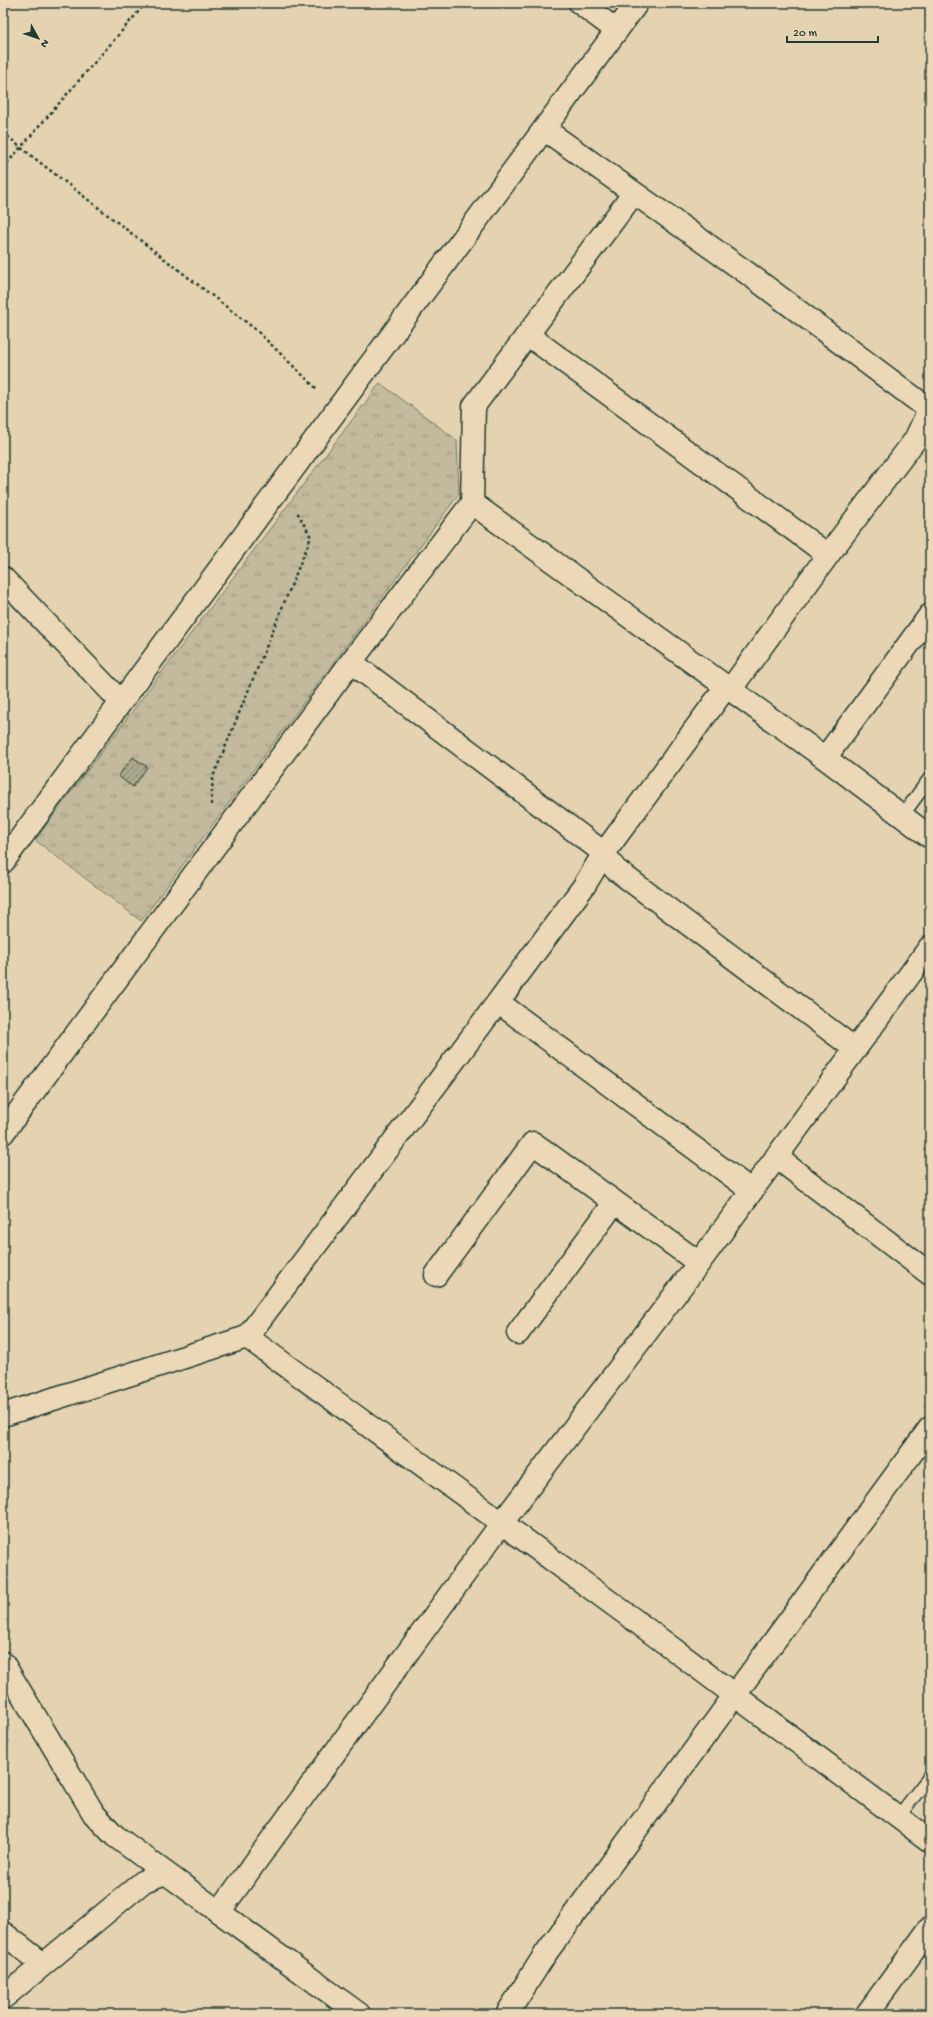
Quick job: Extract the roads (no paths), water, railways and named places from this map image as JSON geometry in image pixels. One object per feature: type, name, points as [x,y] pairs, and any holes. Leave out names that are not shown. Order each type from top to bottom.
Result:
[{"type":"street","points":[[580,3],[616,30]]},
{"type":"street","points":[[3,862],[637,3]]},
{"type":"street","points":[[3,1415],[247,1337],[584,886],[604,853],[915,440],[930,410],[750,275],[544,129]]},
{"type":"street","points":[[3,1133],[228,827],[472,503],[474,406],[634,193]]},
{"type":"street","points":[[528,335],[828,555]]},
{"type":"street","points":[[472,503],[825,758],[930,837]]},
{"type":"street","points":[[3,578],[121,702]]},
{"type":"street","points":[[825,758],[930,615]]},
{"type":"street","points":[[351,662],[604,853],[615,869],[855,1049]]},
{"type":"street","points":[[219,1912],[501,1524],[699,1263],[930,947]]},
{"type":"street","points":[[498,1002],[752,1191]]},
{"type":"street","points":[[436,1275],[534,1143],[699,1263]]},
{"type":"street","points":[[776,1157],[930,1274]]},
{"type":"street","points":[[518,1333],[615,1202]]},
{"type":"street","points":[[247,1337],[282,1361],[501,1524],[629,1616],[734,1696],[930,1841]]},
{"type":"street","points":[[507,2014],[546,1953],[930,1428]]},
{"type":"street","points":[[4,1666],[94,1814],[115,1836],[165,1874],[359,2014]]},
{"type":"street","points":[[3,1998],[144,1881],[165,1874]]},
{"type":"street","points":[[866,2014],[930,1928]]},
{"type":"street","points":[[3,1933],[43,1964]]},
{"type":"lane","points":[[902,816],[930,778]]},
{"type":"lane","points":[[898,1817],[930,1776]]}]
